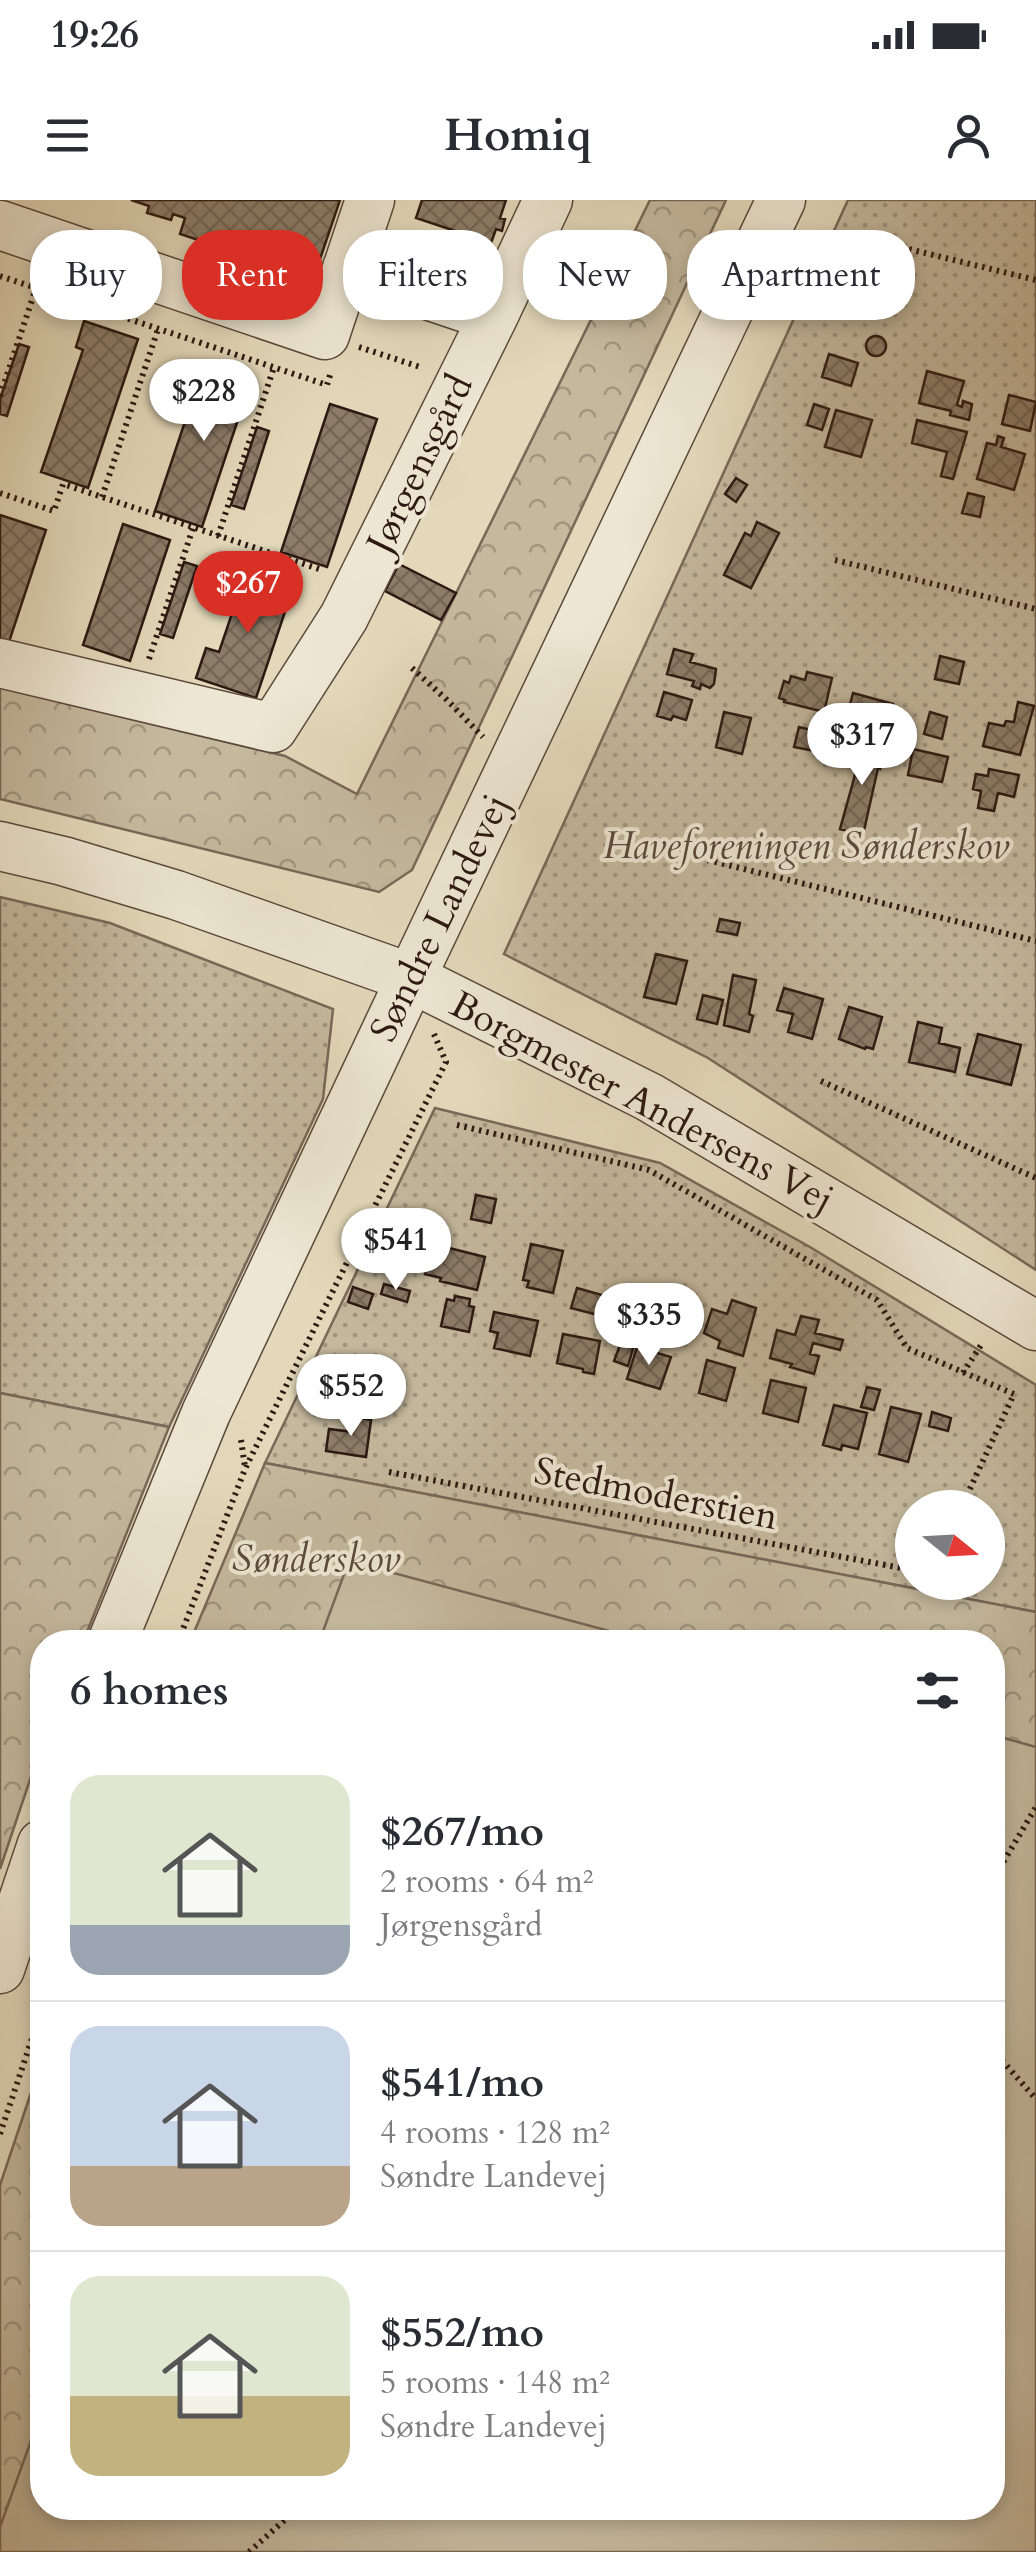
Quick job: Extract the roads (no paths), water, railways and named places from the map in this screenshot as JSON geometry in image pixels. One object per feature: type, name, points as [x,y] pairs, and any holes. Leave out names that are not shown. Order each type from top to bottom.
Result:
[{"type":"street","points":[[360,230],[370,200]]},
{"type":"street","name":"Jørgensgård","points":[[503,296],[548,200]]},
{"type":"street","name":"Søndre Landevej","points":[[117,1630],[206,1414],[781,200]]},
{"type":"street","points":[[0,225],[325,335],[343,280]]},
{"type":"street","name":"Jørgensgård","points":[[0,663],[273,728],[344,617],[492,320]]},
{"type":"street","name":"Borgmester Andersens Vej","points":[[0,846],[64,861],[176,896],[411,978],[649,1097],[1036,1326]]},
{"type":"street","points":[[0,1969],[27,1852]]},
{"type":"park label","name":"Haveforeningen Sønderskov","points":[[806,846]]},
{"type":"park label","name":"Sønderskov","points":[[316,1559]]}]
